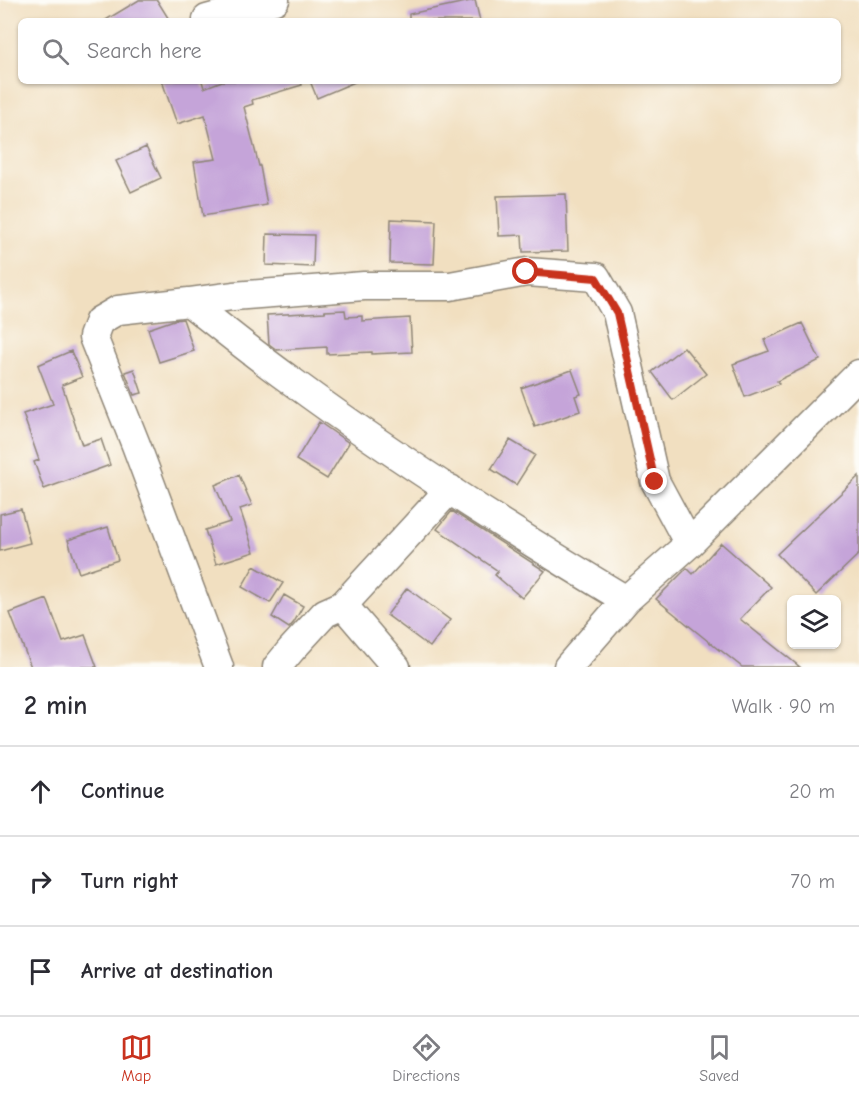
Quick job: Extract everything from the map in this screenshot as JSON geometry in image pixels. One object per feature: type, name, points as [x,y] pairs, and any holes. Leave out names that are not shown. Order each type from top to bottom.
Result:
[{"type":"street","points":[[211,18],[275,0]]},
{"type":"street","points":[[219,667],[93,337],[99,321],[118,310],[233,296],[364,286],[450,286],[526,272],[596,278],[617,313],[655,482],[689,544]]},
{"type":"street","points":[[189,302],[289,380],[399,457],[626,600]]},
{"type":"street","points":[[568,667],[626,600],[689,544],[859,374]]},
{"type":"street","points":[[277,667],[325,613],[343,605],[450,489]]},
{"type":"street","points":[[343,605],[396,667]]},
{"type":"building","points":[[139,0],[157,0],[168,18],[109,18]]},
{"type":"building","points":[[475,0],[479,18],[409,18],[409,14]]},
{"type":"building","points":[[163,84],[203,84],[204,88],[214,84],[302,84],[252,100],[253,104],[244,107],[260,166],[267,205],[203,216],[194,162],[216,159],[205,115],[177,124]]},
{"type":"building","points":[[311,84],[350,84],[317,98]]},
{"type":"building","points":[[146,147],[161,178],[131,192],[116,161]]},
{"type":"building","points":[[566,194],[568,251],[523,252],[522,235],[499,236],[497,196]]},
{"type":"building","points":[[391,219],[436,221],[434,264],[390,263]]},
{"type":"building","points":[[267,234],[314,235],[313,267],[266,265]]},
{"type":"building","points":[[345,310],[346,317],[362,316],[362,321],[410,318],[412,352],[327,354],[327,347],[277,350],[269,344],[267,315]]},
{"type":"building","points":[[183,319],[194,351],[159,362],[148,329]]},
{"type":"building","points":[[802,323],[820,360],[777,381],[779,384],[745,397],[733,364],[769,351],[764,340]]},
{"type":"building","points":[[684,347],[706,374],[673,400],[652,372]]},
{"type":"building","points":[[71,351],[82,377],[62,385],[82,445],[101,439],[110,465],[44,489],[34,462],[39,460],[23,414],[53,404],[38,365]]},
{"type":"building","points":[[134,369],[142,393],[134,395],[125,372]]},
{"type":"building","points":[[572,370],[581,394],[575,396],[580,411],[535,427],[521,388]]},
{"type":"building","points":[[319,422],[349,443],[327,479],[296,460]]},
{"type":"building","points":[[510,440],[535,455],[516,485],[491,469]]},
{"type":"building","points":[[239,475],[252,505],[240,509],[254,552],[216,564],[205,530],[230,522],[215,485]]},
{"type":"building","points":[[859,476],[859,554],[816,595],[777,554]]},
{"type":"building","points":[[21,509],[30,543],[0,551],[0,514]]},
{"type":"building","points":[[452,511],[545,571],[522,598],[495,575],[498,571],[437,529]]},
{"type":"building","points":[[108,527],[118,560],[79,573],[68,540]]},
{"type":"building","points":[[721,543],[771,587],[740,619],[800,667],[742,667],[656,599],[687,568],[693,574]]},
{"type":"building","points":[[254,566],[283,583],[270,603],[242,587]]},
{"type":"building","points":[[407,588],[450,620],[430,647],[387,615]]},
{"type":"building","points":[[284,595],[303,606],[289,628],[272,617]]},
{"type":"building","points":[[47,599],[63,642],[85,635],[97,667],[31,667],[10,613]]},
{"type":"route","points":[[526,272],[596,278],[617,313],[655,482]]}]
